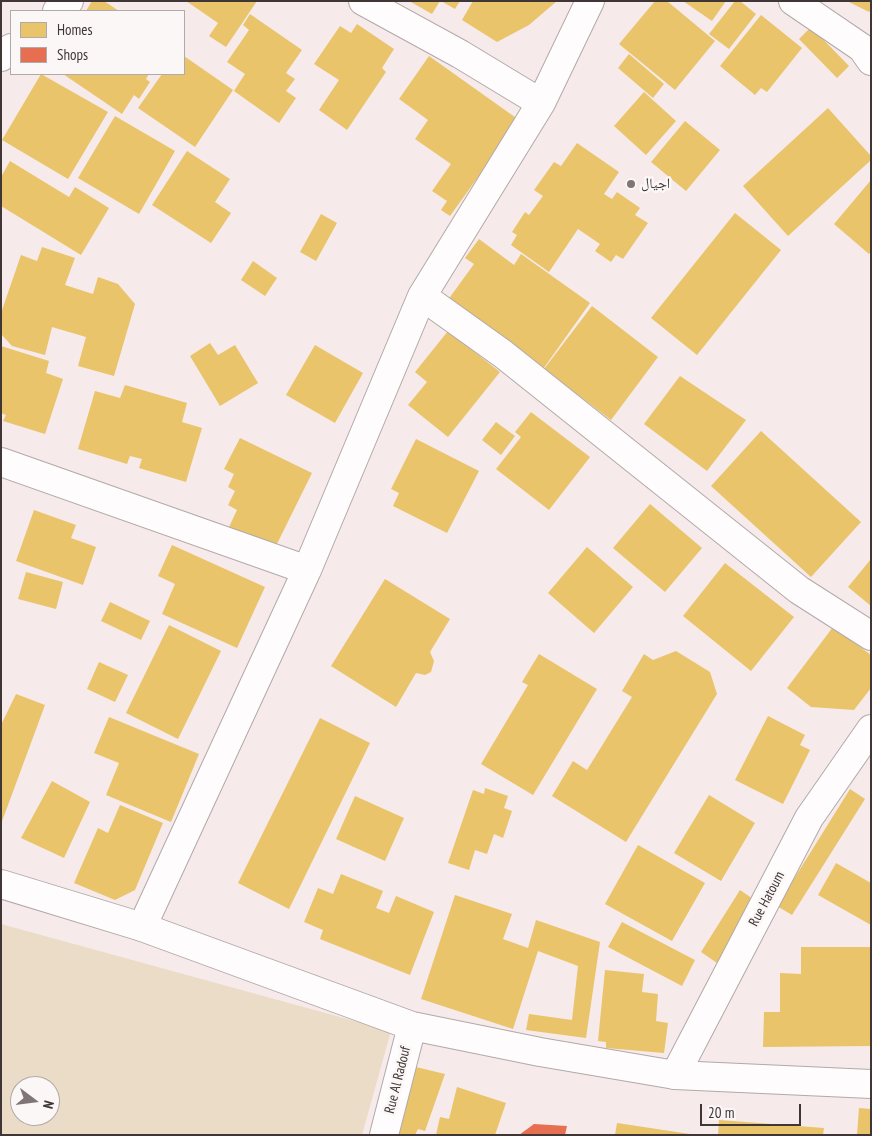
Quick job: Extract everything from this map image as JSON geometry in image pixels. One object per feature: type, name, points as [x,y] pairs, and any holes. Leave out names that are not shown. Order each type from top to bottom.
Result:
[{"type":"street","points":[[58,10],[69,1]]},
{"type":"street","points":[[362,1],[460,54],[541,103]]},
{"type":"street","points":[[142,927],[307,570],[422,296],[541,103],[590,1]]},
{"type":"street","points":[[793,1],[868,48]]},
{"type":"street","points":[[422,296],[503,354],[799,590],[871,636]]},
{"type":"street","points":[[1,462],[307,570]]},
{"type":"street","name":"Rue Hatoum","points":[[675,1075],[810,818],[871,729]]},
{"type":"street","points":[[1,884],[142,927],[412,1026],[540,1052],[675,1075],[871,1084]]},
{"type":"street","name":"Rue Al Radouf","points":[[384,1135],[412,1026]]},
{"type":"shaded area","points":[[1,924],[391,1031],[362,1135],[1,1135]]},
{"type":"building: Homes","points":[[92,1],[104,1],[118,10],[87,10]]},
{"type":"building: Homes","points":[[186,1],[257,1],[226,47],[209,36],[218,23]]},
{"type":"building: Homes","points":[[409,1],[440,1],[432,14]]},
{"type":"building: Homes","points":[[441,1],[460,1],[455,9]]},
{"type":"building: Homes","points":[[473,1],[557,1],[529,25],[497,42],[462,20]]},
{"type":"building: Homes","points":[[655,1],[667,1],[715,41],[675,90],[619,44]]},
{"type":"building: Homes","points":[[683,1],[726,1],[712,21]]},
{"type":"building: Homes","points":[[735,1],[740,1],[756,14],[729,49],[709,34]]},
{"type":"building: Homes","points":[[847,1],[871,1],[871,9],[869,12]]},
{"type":"building: Homes","points":[[250,14],[302,50],[286,73],[295,79],[286,91],[296,98],[279,123],[234,91],[245,74],[227,62],[249,30],[243,25]]},
{"type":"building: Homes","points":[[761,15],[802,48],[767,92],[761,88],[755,95],[720,66]]},
{"type":"building: Homes","points":[[357,24],[394,49],[382,68],[386,72],[347,130],[319,110],[339,80],[314,64],[340,26],[351,33]]},
{"type":"building: Homes","points":[[811,27],[849,66],[837,78],[799,39]]},
{"type":"building: Homes","points":[[629,54],[664,84],[653,98],[618,68]]},
{"type":"building: Homes","points":[[429,56],[519,120],[450,216],[441,210],[447,201],[432,191],[451,164],[415,139],[428,120],[399,99]]},
{"type":"building: Homes","points":[[185,57],[233,90],[195,147],[138,108],[161,75],[185,75]]},
{"type":"building: Homes","points":[[40,75],[108,112],[68,179],[2,140]]},
{"type":"building: Homes","points":[[64,75],[148,75],[146,79],[150,82],[139,99],[134,95],[122,114]]},
{"type":"building: Homes","points":[[644,92],[676,121],[646,155],[614,126]]},
{"type":"building: Homes","points":[[828,108],[871,156],[871,160],[788,236],[743,186]]},
{"type":"building: Homes","points":[[115,116],[175,151],[139,214],[78,178]]},
{"type":"building: Homes","points":[[685,121],[720,150],[686,191],[651,162]]},
{"type":"building: Homes","points":[[577,143],[619,172],[604,194],[612,199],[617,192],[640,208],[635,215],[648,223],[623,259],[616,255],[611,262],[595,251],[600,244],[578,229],[549,272],[511,245],[517,235],[512,232],[525,212],[529,215],[543,196],[534,190],[554,162],[561,166]]},
{"type":"building: Homes","points":[[187,151],[230,179],[215,202],[231,213],[211,243],[152,205]]},
{"type":"building: Homes","points":[[10,161],[69,197],[75,187],[109,208],[81,255],[1,206],[1,177]]},
{"type":"building: Homes","points":[[871,180],[871,251],[869,254],[834,224]]},
{"type":"building: Homes","points":[[735,213],[781,250],[697,355],[651,318]]},
{"type":"building: Homes","points":[[321,214],[337,223],[316,261],[300,252]]},
{"type":"building: Homes","points":[[479,239],[514,265],[521,254],[590,303],[541,372],[445,304],[474,264],[465,258]]},
{"type":"building: Homes","points":[[42,247],[75,258],[65,285],[93,294],[98,277],[118,284],[135,304],[114,376],[78,366],[86,337],[52,327],[45,355],[12,346],[1,334],[1,313],[21,255],[37,261]]},
{"type":"building: Homes","points":[[253,261],[277,278],[265,296],[241,280]]},
{"type":"building: Homes","points":[[592,306],[658,357],[611,420],[544,369]]},
{"type":"building: Homes","points":[[448,331],[500,372],[448,437],[408,405],[427,382],[415,372]]},
{"type":"building: Homes","points":[[210,343],[218,355],[235,345],[258,383],[220,406],[190,356]]},
{"type":"building: Homes","points":[[315,345],[363,373],[335,423],[286,395]]},
{"type":"building: Homes","points":[[1,346],[49,361],[46,373],[63,379],[45,434],[3,421],[6,415],[1,413]]},
{"type":"building: Homes","points":[[680,376],[746,420],[707,471],[644,424]]},
{"type":"building: Homes","points":[[125,385],[187,403],[182,422],[202,428],[186,482],[139,468],[142,459],[130,456],[127,464],[78,449],[95,391],[120,398]]},
{"type":"building: Homes","points":[[531,412],[590,457],[549,510],[496,469],[521,437],[515,432]]},
{"type":"building: Homes","points":[[496,422],[515,436],[501,455],[482,440]]},
{"type":"building: Homes","points":[[761,431],[861,522],[811,577],[711,486]]},
{"type":"building: Homes","points":[[240,438],[312,473],[274,550],[229,527],[237,510],[228,505],[235,491],[228,487],[234,474],[224,469]]},
{"type":"building: Homes","points":[[416,439],[479,471],[447,533],[393,506],[399,493],[391,489]]},
{"type":"building: Homes","points":[[650,504],[702,548],[665,592],[613,548]]},
{"type":"building: Homes","points":[[34,510],[76,525],[71,538],[96,547],[83,585],[16,561]]},
{"type":"building: Homes","points":[[172,545],[265,587],[237,648],[162,614],[175,584],[158,576]]},
{"type":"building: Homes","points":[[587,547],[633,587],[594,633],[548,593]]},
{"type":"building: Homes","points":[[871,559],[871,606],[848,587]]},
{"type":"building: Homes","points":[[725,563],[794,617],[751,671],[683,616]]},
{"type":"building: Homes","points":[[26,572],[63,582],[56,609],[18,599]]},
{"type":"building: Homes","points":[[385,579],[450,619],[430,652],[434,661],[431,672],[425,675],[416,673],[396,707],[331,666]]},
{"type":"building: Homes","points":[[110,602],[150,621],[141,640],[101,621]]},
{"type":"building: Homes","points":[[169,625],[221,651],[178,739],[126,713]]},
{"type":"building: Homes","points":[[833,627],[871,655],[871,688],[854,710],[811,707],[787,688]]},
{"type":"building: Homes","points":[[676,651],[710,672],[717,694],[626,842],[552,796],[573,761],[587,770],[632,697],[622,691],[644,654],[653,660]]},
{"type":"building: Homes","points":[[539,654],[597,689],[533,795],[481,764],[528,685],[522,682]]},
{"type":"building: Homes","points":[[99,662],[128,675],[115,702],[87,689]]},
{"type":"building: Homes","points":[[16,694],[45,705],[1,824],[1,725]]},
{"type":"building: Homes","points":[[768,716],[805,735],[800,745],[810,750],[783,804],[735,780]]},
{"type":"building: Homes","points":[[109,717],[199,754],[171,822],[106,795],[119,763],[94,753]]},
{"type":"building: Homes","points":[[320,718],[370,743],[289,909],[238,883]]},
{"type":"building: Homes","points":[[52,781],[90,802],[64,858],[21,838]]},
{"type":"building: Homes","points":[[485,788],[508,796],[504,808],[512,811],[503,838],[494,834],[487,854],[475,850],[469,870],[448,863],[473,790],[484,794]]},
{"type":"building: Homes","points":[[850,789],[865,799],[792,915],[777,906]]},
{"type":"building: Homes","points":[[709,795],[755,823],[721,881],[674,853]]},
{"type":"building: Homes","points":[[355,796],[404,818],[385,861],[336,839]]},
{"type":"building: Homes","points":[[120,805],[163,823],[135,890],[115,900],[74,883],[98,828],[108,833]]},
{"type":"building: Homes","points":[[638,845],[705,883],[672,941],[605,904]]},
{"type":"building: Homes","points":[[836,863],[871,883],[871,925],[818,895]]},
{"type":"building: Homes","points":[[341,874],[383,891],[376,908],[389,913],[396,896],[434,912],[410,975],[320,939],[323,930],[304,922],[318,888],[333,894]]},
{"type":"building: Homes","points":[[740,890],[756,901],[717,963],[701,952]]},
{"type":"building: Homes","points":[[455,895],[512,914],[503,939],[528,948],[536,920],[600,942],[586,1038],[526,1030],[529,1014],[572,1020],[578,966],[538,951],[513,1029],[421,999]]},
{"type":"building: Homes","points":[[622,922],[695,960],[682,986],[608,947]]},
{"type":"building: Homes","points":[[801,947],[871,947],[871,1046],[763,1047],[764,1012],[780,1012],[780,973],[801,974]]},
{"type":"building: Homes","points":[[605,970],[644,974],[642,992],[658,994],[656,1021],[668,1023],[664,1053],[606,1048],[606,1042],[598,1041]]},
{"type":"building: Homes","points":[[416,1067],[445,1074],[425,1131],[418,1129],[415,1135],[396,1135]]},
{"type":"building: Homes","points":[[457,1087],[506,1103],[495,1135],[436,1135],[440,1117],[449,1119]]},
{"type":"building: Homes","points":[[859,1108],[871,1109],[871,1135],[857,1135]]},
{"type":"building: Homes","points":[[719,1120],[824,1128],[823,1135],[718,1135]]},
{"type":"building: Homes","points":[[617,1123],[690,1134],[690,1135],[615,1135]]},
{"type":"building: Shops","points":[[534,1124],[567,1126],[565,1135],[519,1135]]},
{"type":"place","name":"اجيال","points":[[631,184]]}]
